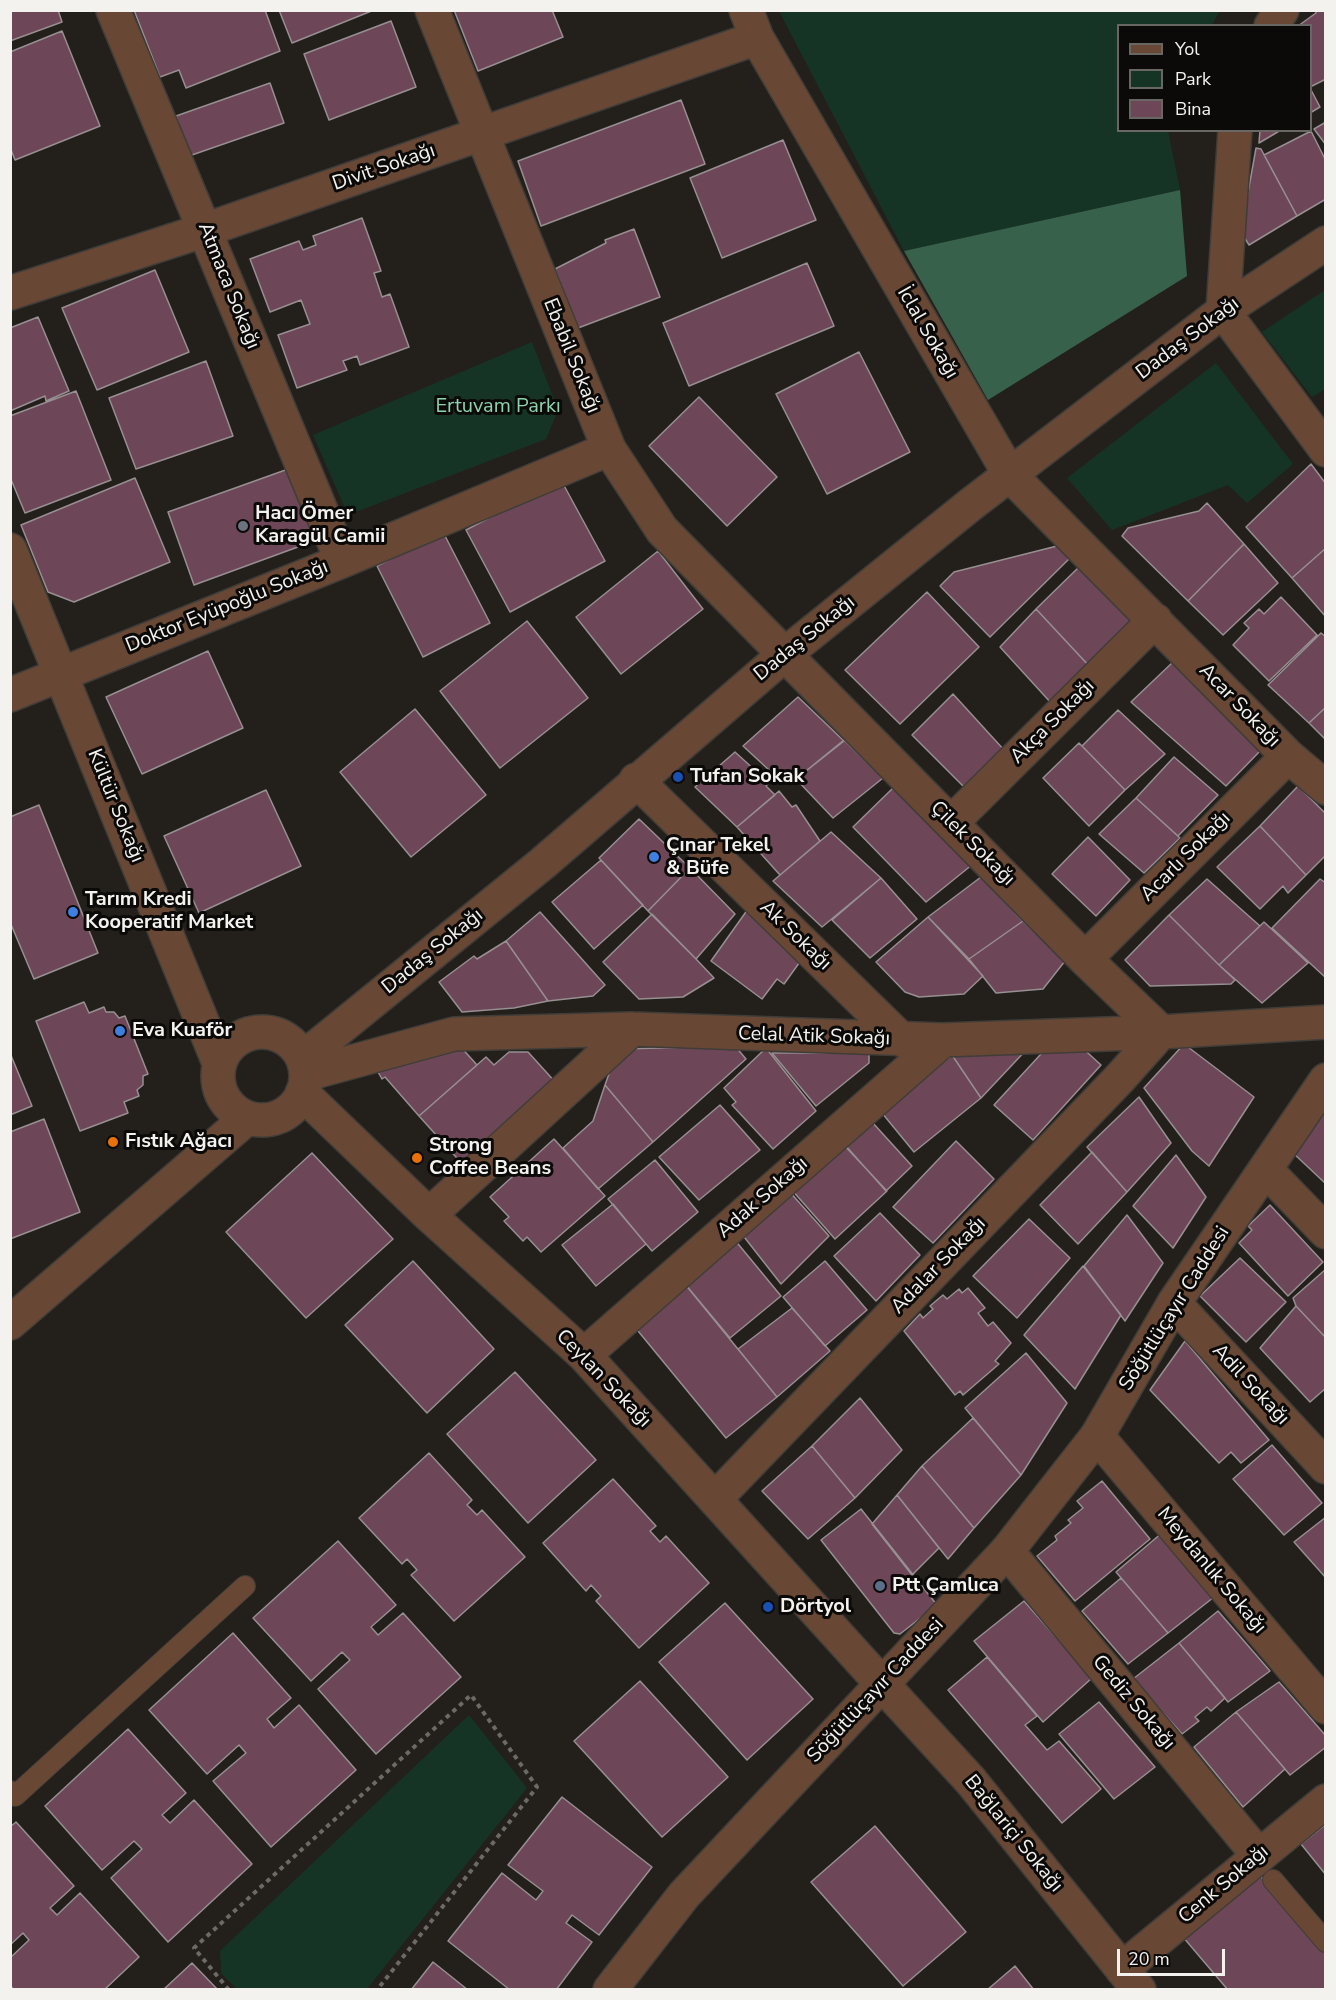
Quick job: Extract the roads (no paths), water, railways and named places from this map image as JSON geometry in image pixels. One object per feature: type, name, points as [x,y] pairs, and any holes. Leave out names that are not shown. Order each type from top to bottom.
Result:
[{"type":"street","name":"Atmaca Sokağı","points":[[114,10],[342,561]]},
{"type":"street","name":"Ebabil Sokağı","points":[[432,10],[609,449],[662,530],[784,655]]},
{"type":"street","points":[[1272,24],[1282,10]]},
{"type":"street","name":"Divit Sokağı","points":[[10,293],[205,230],[482,134],[751,25]]},
{"type":"street","name":"İclal Sokağı","points":[[751,25],[1010,475],[1155,620]]},
{"type":"street","points":[[1235,132],[1223,311],[1326,450]]},
{"type":"street","name":"Dadaş Sokağı","points":[[304,1075],[636,780],[784,655],[1010,475],[1223,311],[1326,243]]},
{"type":"street","name":"Doktor Eyüpoğlu Sokağı","points":[[10,695],[61,672],[342,561],[609,449]]},
{"type":"street","name":"Kültür Sokağı","points":[[10,550],[219,1063]]},
{"type":"street","name":"Acar Sokağı","points":[[1155,620],[1287,756],[1326,788]]},
{"type":"street","name":"Akça Sokağı","points":[[951,823],[1155,620]]},
{"type":"street","name":"Çilek Sokağı","points":[[784,655],[1084,959],[1161,1032]]},
{"type":"street","name":"Acarlı Sokağı","points":[[1084,959],[1287,756]]},
{"type":"street","name":"Ak Sokağı","points":[[636,780],[902,1040]]},
{"type":"street","name":"Celal Atik Sokağı","points":[[304,1075],[454,1034],[632,1029],[943,1040],[1161,1032],[1326,1022]]},
{"type":"street","points":[[429,1215],[632,1029]]},
{"type":"street","points":[[256,1031],[284,1036],[304,1075],[289,1110],[277,1118],[260,1120],[247,1118],[235,1111],[224,1098],[218,1084],[219,1063],[231,1043],[243,1035],[256,1031]]},
{"type":"street","name":"Adalar Sokağı","points":[[715,1499],[1120,1078],[1161,1032]]},
{"type":"street","name":"Adak Sokağı","points":[[584,1355],[943,1040]]},
{"type":"street","name":"Ceylan Sokağı","points":[[304,1075],[429,1215],[584,1355],[882,1684]]},
{"type":"street","name":"Söğütlüçayır Caddesi","points":[[610,1989],[684,1895],[1007,1551],[1097,1436],[1174,1303],[1326,1080]]},
{"type":"street","points":[[10,1323],[247,1118]]},
{"type":"street","points":[[1266,1170],[1326,1232]]},
{"type":"street","name":"Adil Sokağı","points":[[1174,1303],[1326,1467]]},
{"type":"street","name":"Meydanlık Sokağı","points":[[1097,1436],[1326,1707]]},
{"type":"street","name":"Gediz Sokağı","points":[[1007,1551],[1266,1868]]},
{"type":"street","name":"Bağlariçi Sokağı","points":[[882,1684],[971,1781],[1131,1979]]},
{"type":"street","name":"Cenk Sokağı","points":[[1131,1979],[1266,1868],[1326,1801]]},
{"type":"lane","points":[[10,1791],[15,1796],[245,1586]]},
{"type":"lane","points":[[1266,1868],[1326,1942]]},
{"type":"place","name":"Hacı Ömer Karagül Camii","points":[[243,526]]},
{"type":"place","name":"Tufan Sokak","points":[[678,777]]},
{"type":"place","name":"Çınar Tekel & Büfe","points":[[654,857]]},
{"type":"place","name":"Tarım Kredi Kooperatif Market","points":[[73,912]]},
{"type":"place","name":"Eva Kuaför","points":[[120,1031]]},
{"type":"place","name":"Fıstık Ağacı","points":[[113,1142]]},
{"type":"place","name":"Strong Coffee Beans","points":[[417,1158]]},
{"type":"place","name":"Ptt Çamlıca","points":[[880,1586]]},
{"type":"place","name":"Dörtyol","points":[[768,1607]]},
{"type":"park label","name":"Ertuvam Parkı","points":[[498,407]]}]
